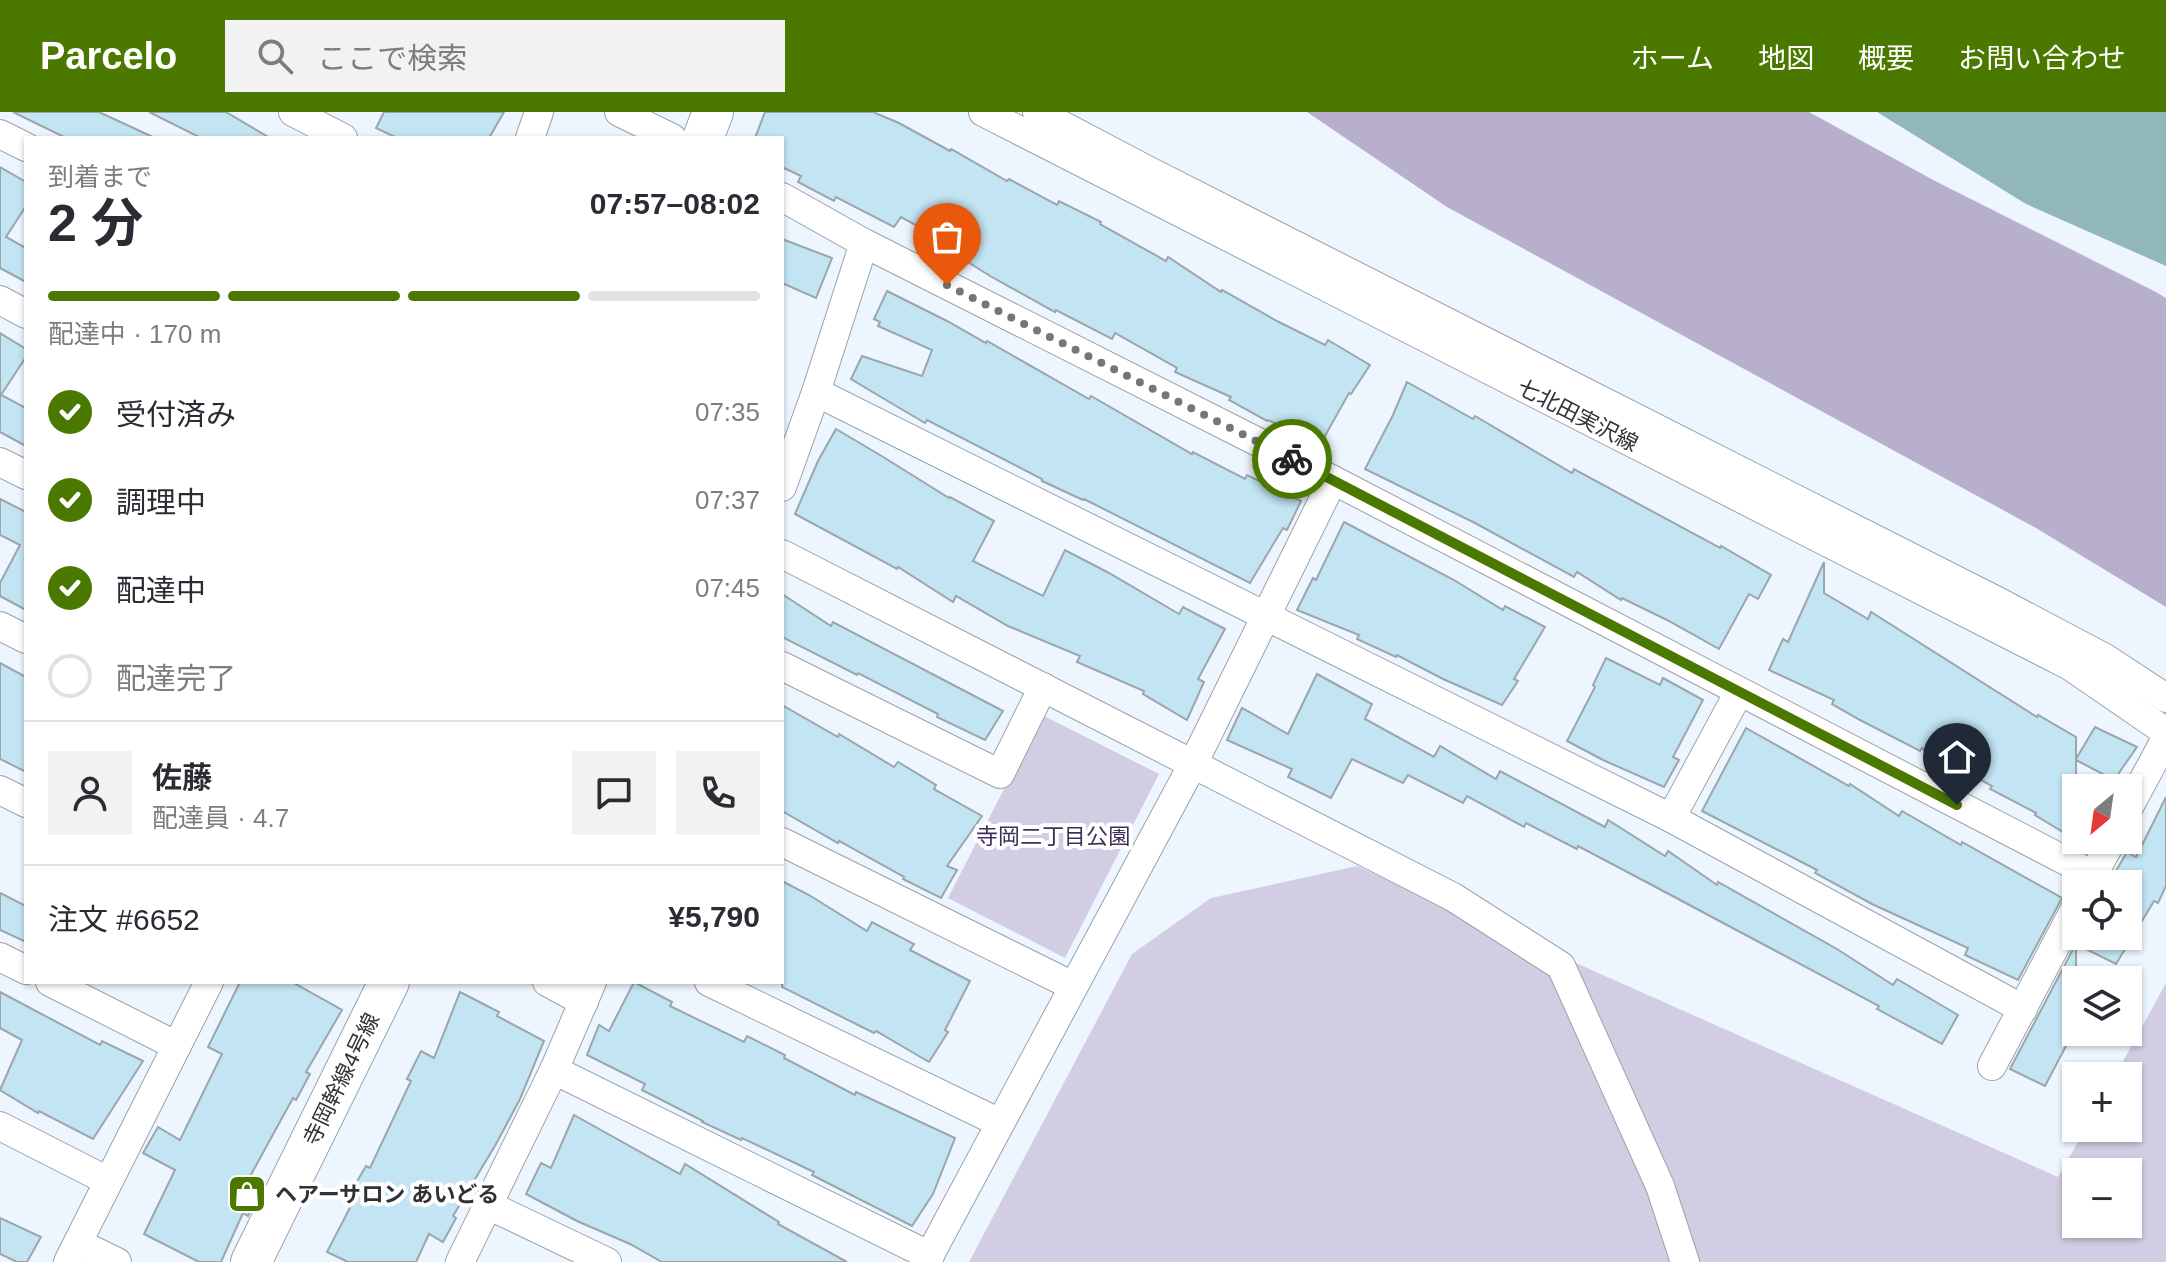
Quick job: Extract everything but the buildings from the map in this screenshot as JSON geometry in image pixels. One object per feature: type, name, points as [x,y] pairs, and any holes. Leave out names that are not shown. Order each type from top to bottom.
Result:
[{"type":"street","points":[[293,112],[339,136]]},
{"type":"street","points":[[531,136],[539,112]]},
{"type":"street","points":[[619,112],[668,136]]},
{"type":"street","points":[[704,136],[713,112]]},
{"type":"street","name":"七北田実沢線","points":[[983,112],[2070,666],[2166,732]]},
{"type":"street","points":[[1037,112],[1999,602],[2105,658],[2166,698]]},
{"type":"street","points":[[0,134],[24,146]]},
{"type":"street","points":[[784,198],[864,243],[1333,480],[2071,870]]},
{"type":"street","points":[[784,481],[864,243]]},
{"type":"street","points":[[0,300],[24,313]]},
{"type":"street","points":[[816,392],[1671,818],[2023,1009]]},
{"type":"street","points":[[0,462],[24,474]]},
{"type":"street","points":[[554,1070],[928,1259],[1193,764],[1333,480]]},
{"type":"street","points":[[784,555],[1453,897],[1561,966],[1660,1186],[1685,1262]]},
{"type":"street","points":[[0,626],[24,638]]},
{"type":"street","points":[[784,667],[1000,774],[1043,687]]},
{"type":"street","points":[[1671,818],[1739,692]]},
{"type":"street","points":[[2142,783],[2166,738]]},
{"type":"street","points":[[0,790],[24,802]]},
{"type":"street","points":[[784,843],[1073,986]]},
{"type":"street","points":[[1992,1066],[2062,934]]},
{"type":"street","points":[[0,957],[24,969]]},
{"type":"street","points":[[54,984],[177,1046]]},
{"type":"street","points":[[117,1262],[73,1252],[208,984]]},
{"type":"street","name":"寺岡幹線4号線","points":[[251,1262],[388,984]]},
{"type":"street","points":[[460,1262],[554,1070],[588,992],[555,984]]},
{"type":"street","points":[[713,984],[1000,1123]]},
{"type":"street","points":[[0,1126],[108,1181]]},
{"type":"street","points":[[488,1205],[607,1262]]},
{"type":"green space","name":"寺岡二丁目公園","points":[[1042,715],[1159,774],[1065,958],[948,898]]},
{"type":"green space","points":[[1357,866],[2058,1177],[2062,1170],[2062,1238],[2142,1238],[2142,1158],[2069,1158],[2078,1142],[2142,1142],[2142,1062],[2123,1062],[2131,1046],[2142,1046],[2142,1027],[2166,983],[2166,1262],[969,1262],[1132,954],[1211,898]]},
{"type":"shaded area","points":[[1307,112],[1809,112],[1935,181],[2154,291],[2166,298],[2166,607],[2036,528],[1447,207]]},
{"type":"water","points":[[1877,112],[2166,112],[2166,266],[2026,204]]},
{"type":"way so far","points":[[947,285],[1292,459]]},
{"type":"place","name":"ヘアーサロン あいどる","points":[[247,1194]]},
{"type":"route","points":[[1292,459],[1957,805]]}]
